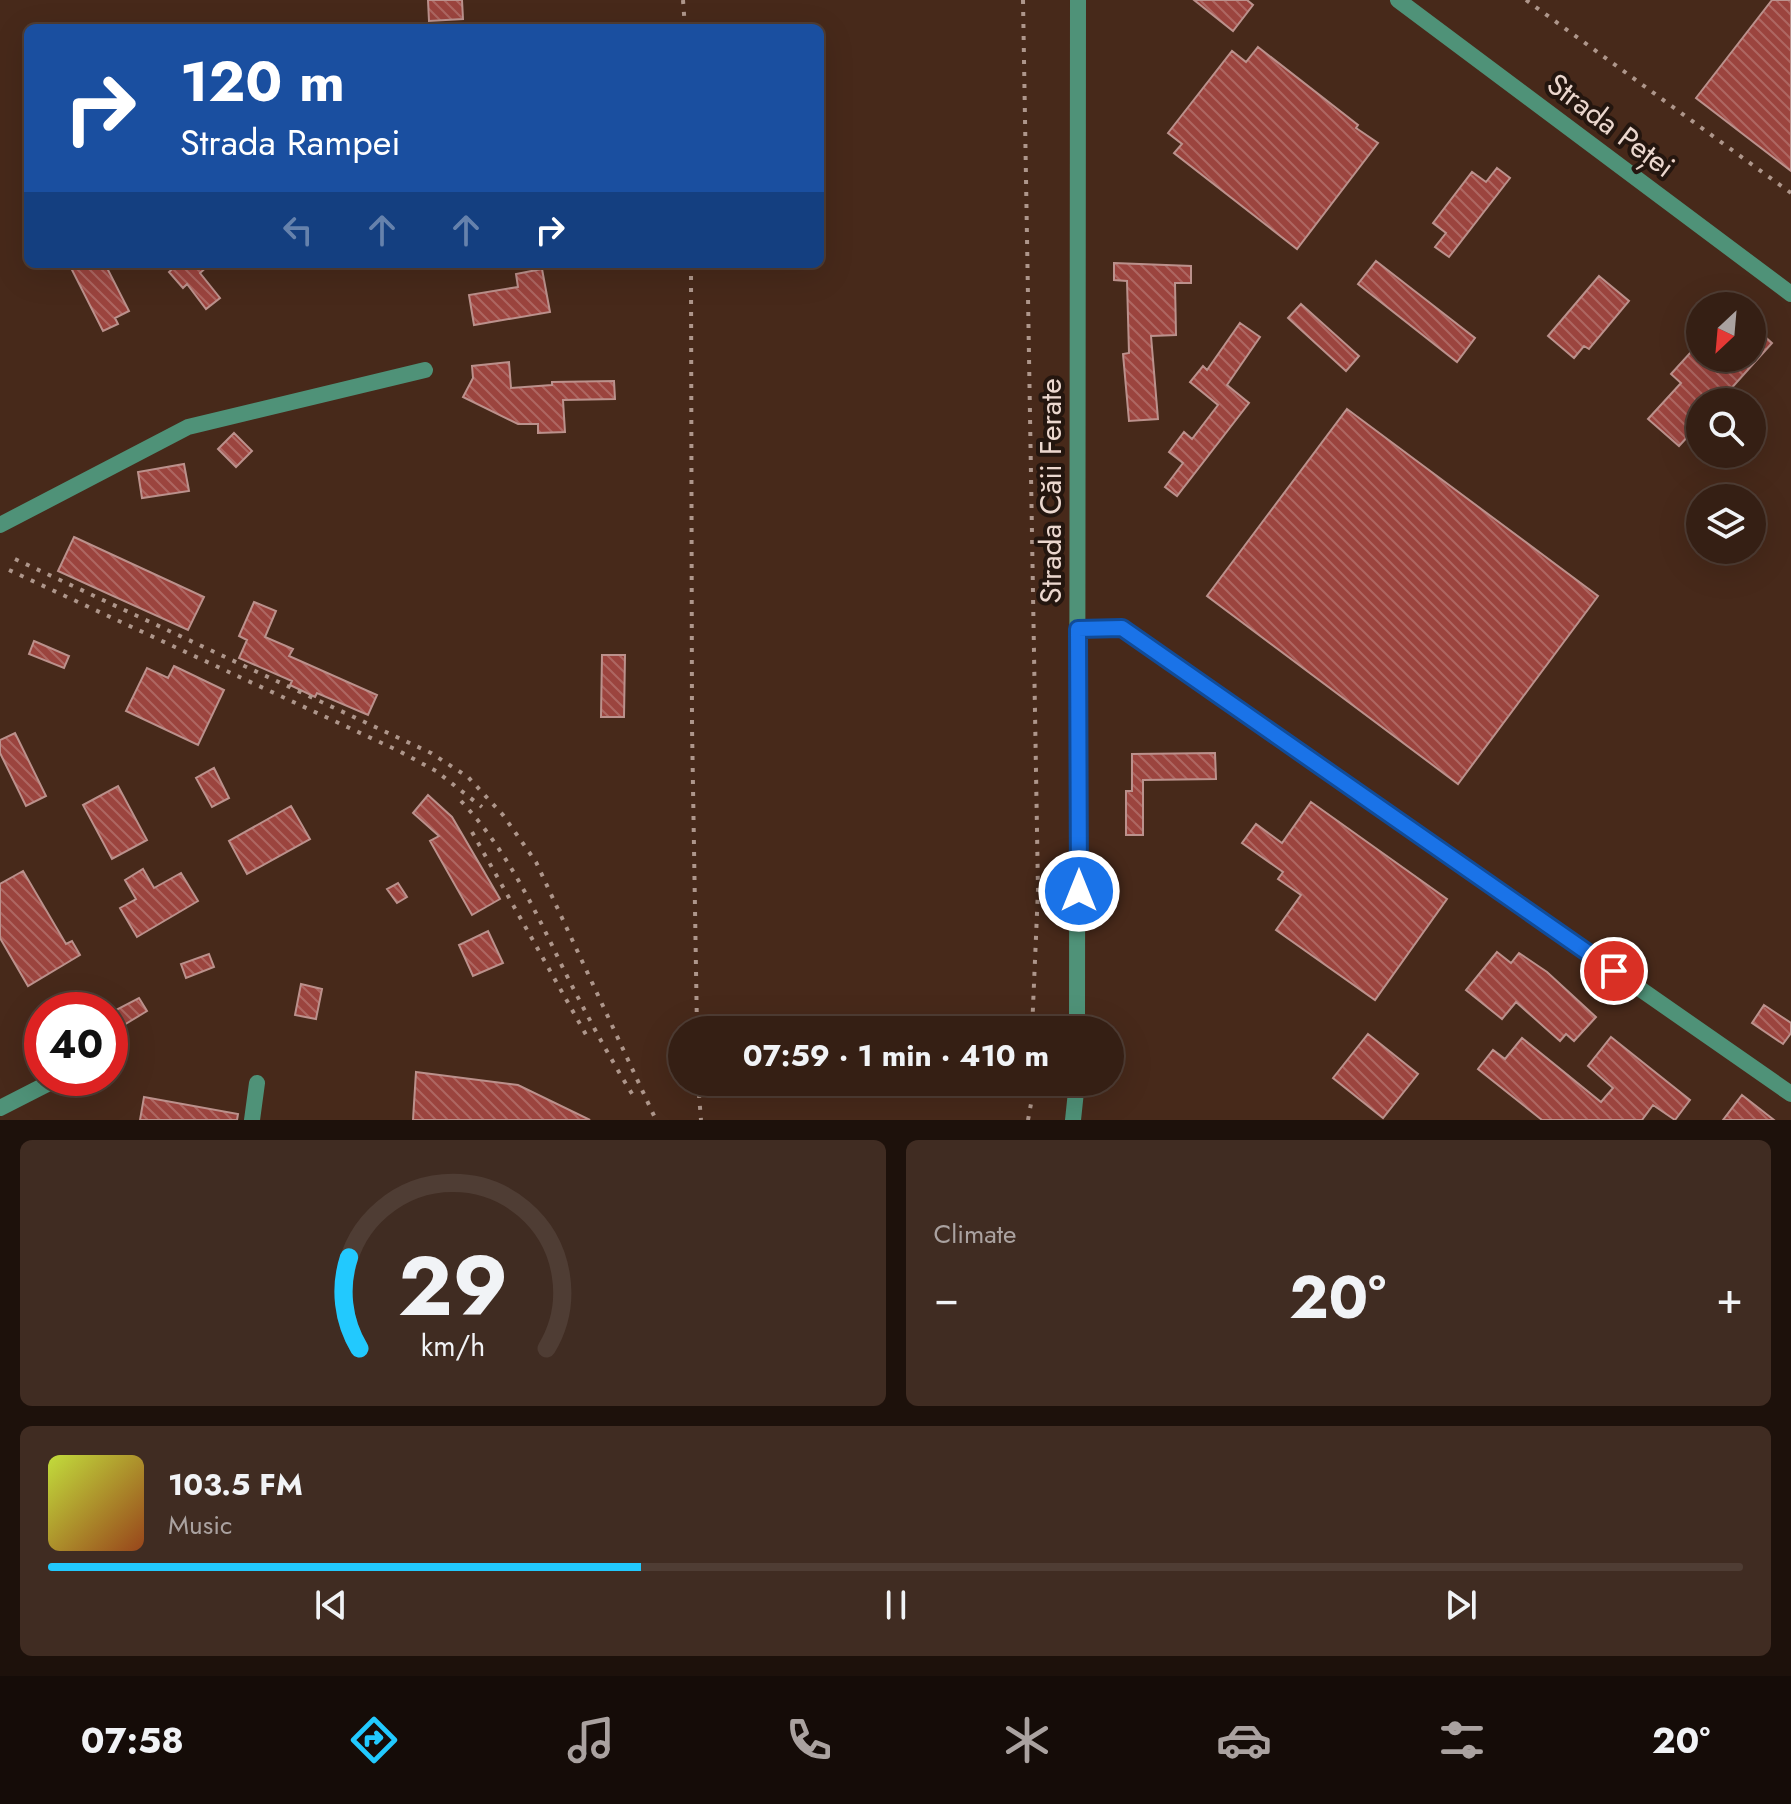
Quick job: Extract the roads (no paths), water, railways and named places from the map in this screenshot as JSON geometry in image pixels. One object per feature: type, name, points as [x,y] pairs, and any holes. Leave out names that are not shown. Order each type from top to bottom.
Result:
[{"type":"street","name":"Strada Căii Ferate","points":[[1077,1016],[1078,0]]},
{"type":"street","name":"Strada Peței","points":[[1398,0],[1791,294]]},
{"type":"street","points":[[0,525],[188,427],[425,370]]},
{"type":"street","points":[[1078,629],[1122,628],[1791,1094]]},
{"type":"street","points":[[252,1120],[257,1083]]},
{"type":"street","points":[[0,1108],[24,1096]]},
{"type":"street","points":[[1073,1120],[1076,1096]]},
{"type":"railway","points":[[683,0],[685,24]]},
{"type":"railway","points":[[1023,0],[1038,890],[1033,1016]]},
{"type":"railway","points":[[1526,0],[1791,193]]},
{"type":"railway","points":[[691,268],[692,726],[697,1016]]},
{"type":"railway","points":[[15,559],[431,753],[468,777],[503,815],[536,862],[656,1120]]},
{"type":"railway","points":[[9,570],[399,751],[436,771],[482,807]]},
{"type":"railway","points":[[461,801],[492,839],[518,880],[588,1017],[634,1097]]},
{"type":"railway","points":[[472,832],[589,1040]]},
{"type":"railway","points":[[699,1096],[701,1120]]},
{"type":"railway","points":[[1028,1120],[1032,1096]]}]
